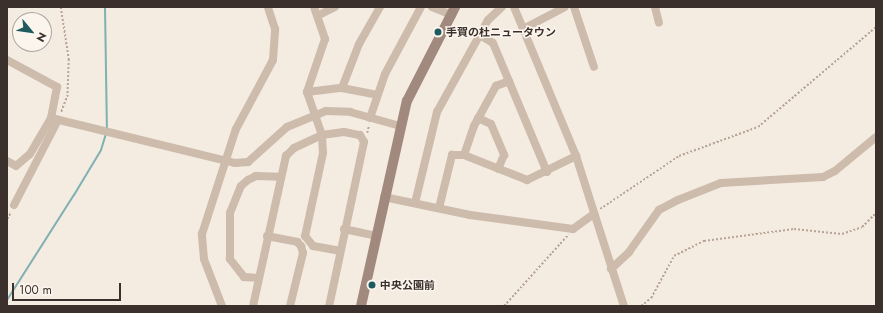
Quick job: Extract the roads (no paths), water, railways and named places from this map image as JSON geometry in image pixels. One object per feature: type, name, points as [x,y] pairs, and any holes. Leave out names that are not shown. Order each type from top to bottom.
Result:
[{"type":"street","points":[[222,306],[201,244],[207,210],[224,161],[273,60],[275,29],[268,7]]},
{"type":"street","points":[[314,7],[325,39],[307,92],[322,135],[323,153],[305,236],[313,246],[340,251]]},
{"type":"street","points":[[318,15],[335,7]]},
{"type":"street","points":[[342,88],[359,44],[380,7]]},
{"type":"street","points":[[370,118],[377,95],[421,7]]},
{"type":"street","points":[[361,306],[400,126],[415,84],[454,11],[432,7]]},
{"type":"street","points":[[415,203],[437,112],[493,13],[502,7]]},
{"type":"street","points":[[514,7],[576,156],[624,306]]},
{"type":"street","points":[[523,29],[565,7]]},
{"type":"street","points":[[574,7],[594,67]]},
{"type":"street","points":[[655,7],[659,23]]},
{"type":"street","points":[[480,35],[493,43],[547,172]]},
{"type":"street","points":[[7,60],[57,87],[55,119],[14,205]]},
{"type":"street","points":[[464,155],[478,118],[496,86],[509,81]]},
{"type":"street","points":[[307,92],[342,88],[377,95]]},
{"type":"street","points":[[55,119],[224,161],[248,162],[276,135],[314,115],[337,110],[400,126]]},
{"type":"street","points":[[478,118],[491,124],[504,155],[498,169]]},
{"type":"street","points":[[7,161],[16,166],[30,154],[55,119]]},
{"type":"street","points":[[253,306],[280,177],[286,156],[294,148],[322,135],[344,132],[362,138],[328,306]]},
{"type":"street","points":[[612,269],[629,252],[659,210],[678,200],[721,183],[823,177],[836,171],[876,137]]},
{"type":"street","points":[[439,208],[449,158],[456,153],[520,179],[535,178],[576,156]]},
{"type":"street","points":[[258,278],[244,277],[230,259],[230,213],[241,186],[248,180],[256,176],[280,177]]},
{"type":"street","points":[[384,197],[439,208],[573,229],[594,214]]},
{"type":"street","points":[[344,229],[376,236]]},
{"type":"street","points":[[268,236],[297,242],[301,246],[303,253],[290,306]]},
{"type":"waterway","points":[[105,7],[107,130]]},
{"type":"waterway","points":[[7,300],[101,150],[106,134]]},
{"type":"place","name":"手賀の杜ニュータウン","points":[[438,32]]},
{"type":"place","name":"中央公園前","points":[[372,285]]}]
